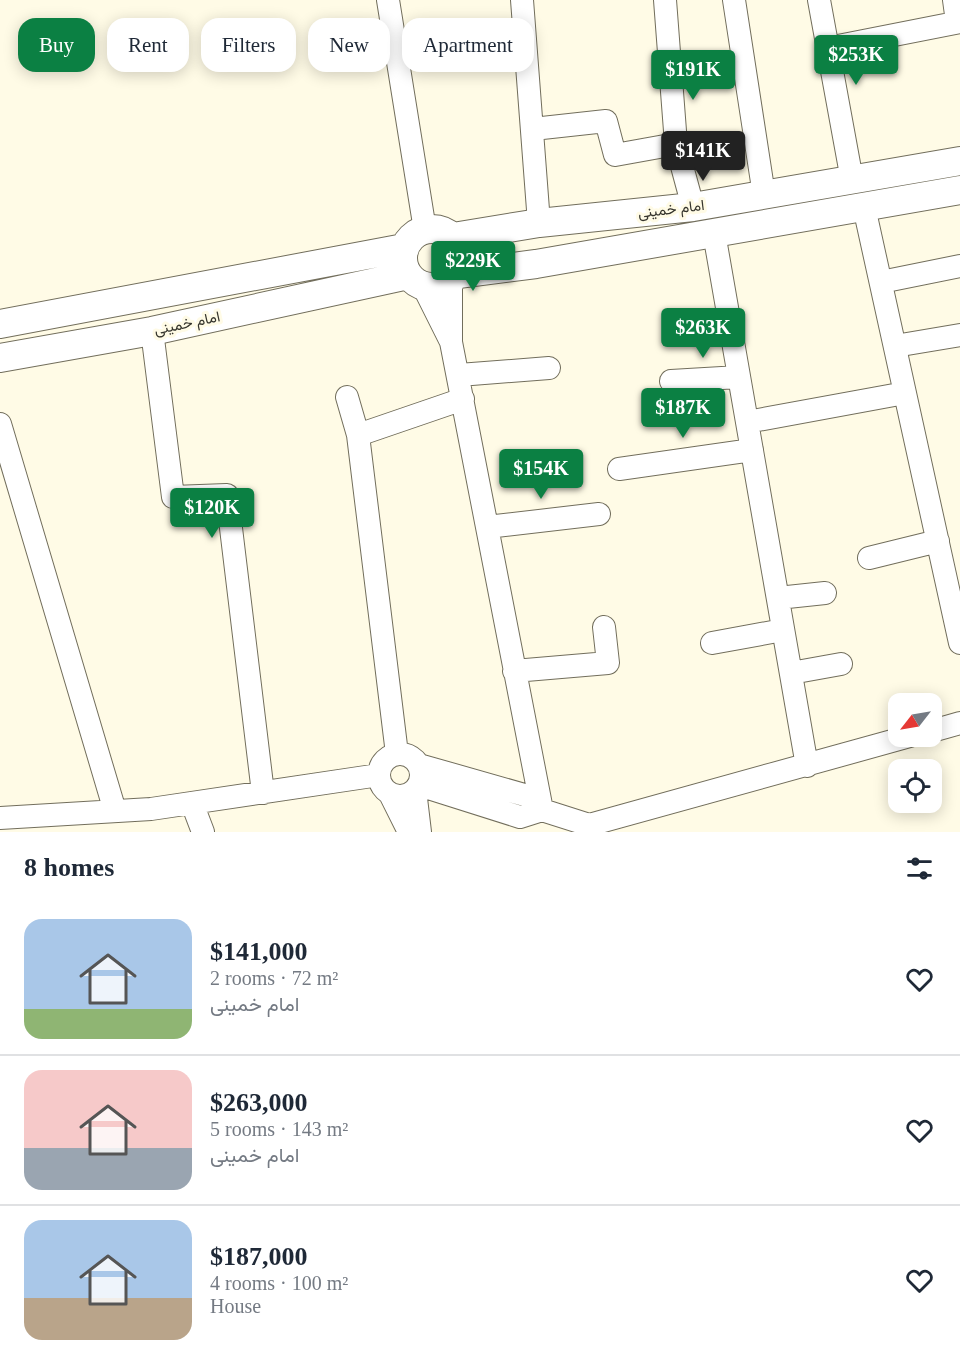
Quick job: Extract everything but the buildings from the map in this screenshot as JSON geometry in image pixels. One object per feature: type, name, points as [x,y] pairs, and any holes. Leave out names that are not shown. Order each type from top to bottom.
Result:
[{"type":"main road","name":"امام خمینی","points":[[453,237],[539,223],[693,207],[960,161]]},
{"type":"main road","name":"امام خمینی","points":[[0,358],[152,330],[415,260],[442,286],[454,278],[960,190]]},
{"type":"main road","points":[[0,324],[415,260],[435,229],[453,237],[462,255],[454,278]]},
{"type":"street","points":[[388,0],[415,260],[451,342],[459,375],[542,810]]},
{"type":"street","points":[[665,0],[676,144],[693,207]]},
{"type":"street","points":[[734,0],[764,195]]},
{"type":"street","points":[[819,0],[852,180]]},
{"type":"street","points":[[528,1],[539,223]]},
{"type":"street","points":[[828,48],[957,15]]},
{"type":"street","points":[[533,129],[606,121],[615,155],[676,144]]},
{"type":"street","points":[[864,207],[960,643]]},
{"type":"street","points":[[714,233],[807,766]]},
{"type":"street","points":[[881,282],[960,266]]},
{"type":"street","points":[[451,342],[454,278]]},
{"type":"street","points":[[152,330],[172,497],[227,495],[263,793]]},
{"type":"street","points":[[895,346],[960,335]]},
{"type":"street","points":[[459,375],[549,368]]},
{"type":"street","points":[[671,381],[739,376]]},
{"type":"street","points":[[747,422],[905,393]]},
{"type":"street","points":[[347,396],[358,435],[397,754]]},
{"type":"street","points":[[358,435],[463,399]]},
{"type":"street","points":[[0,424],[115,811]]},
{"type":"street","points":[[619,469],[752,450]]},
{"type":"street","points":[[487,527],[599,514]]},
{"type":"street","points":[[869,558],[938,541]]},
{"type":"street","points":[[778,598],[825,593]]},
{"type":"street","points":[[514,671],[608,663],[604,627]]},
{"type":"street","points":[[712,643],[783,630]]},
{"type":"street","points":[[790,673],[841,664]]},
{"type":"street","points":[[942,728],[960,723]]},
{"type":"street","points":[[418,780],[520,817],[542,810],[589,825],[888,742]]},
{"type":"street","points":[[409,832],[384,784],[383,762],[397,754],[409,755],[418,780],[420,832]]},
{"type":"street","points":[[0,818],[32,824],[115,811],[263,793],[384,784],[403,796],[418,780]]},
{"type":"street","points":[[192,803],[203,832]]}]
